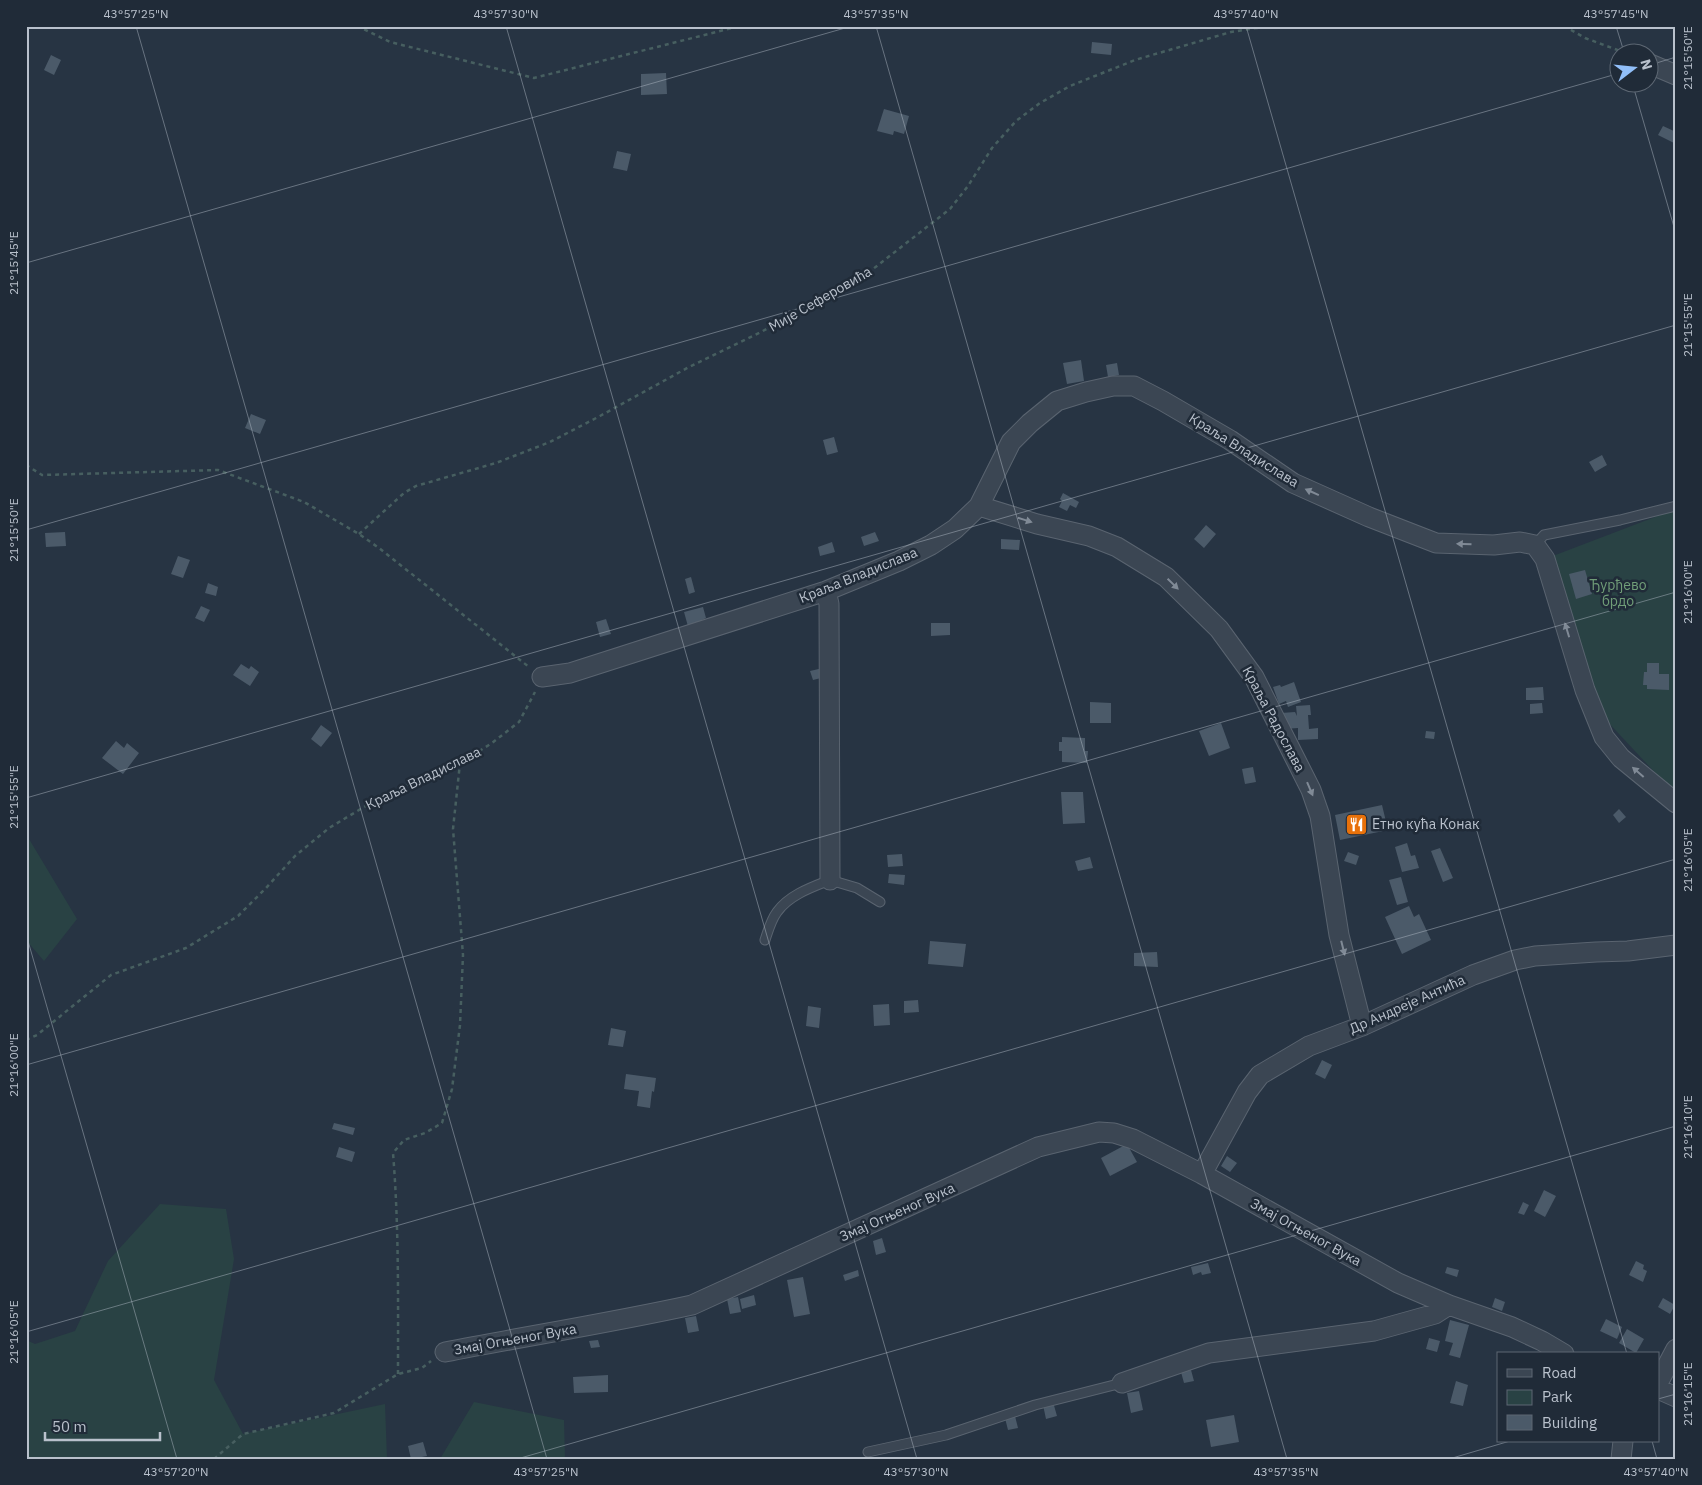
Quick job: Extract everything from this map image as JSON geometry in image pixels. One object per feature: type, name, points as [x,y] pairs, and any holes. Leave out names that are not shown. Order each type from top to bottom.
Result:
[{"type":"street","points":[[1660,68],[1676,75]]},
{"type":"street","name":"Краља Владислава","points":[[542,677],[570,673],[826,592],[899,561],[931,545],[955,529],[979,506],[1011,442],[1057,401],[1113,386],[1134,386],[1230,440],[1294,483],[1369,517],[1436,544],[1494,546],[1520,542],[1535,545]]},
{"type":"street","name":"Краља Радослава","points":[[979,506],[1037,524],[1090,536],[1117,547],[1166,577],[1219,628],[1254,677],[1311,790],[1320,816],[1339,935],[1362,1026]]},
{"type":"street","points":[[1535,545],[1545,559],[1585,690],[1604,737],[1622,758],[1676,803]]},
{"type":"street","points":[[826,592],[828,604],[830,880]]},
{"type":"street","name":"Др Андреје Антића","points":[[1202,1174],[1247,1092],[1260,1075],[1309,1046],[1362,1026],[1474,975],[1515,960],[1535,956],[1628,951],[1676,945]]},
{"type":"street","name":"Змај Огњеног Вука","points":[[445,1352],[534,1334],[574,1329],[692,1305],[1038,1148],[1099,1132],[1114,1133],[1133,1139],[1202,1174],[1398,1283],[1449,1305],[1512,1327],[1560,1352]]},
{"type":"street","points":[[1122,1383],[1209,1353],[1374,1331],[1434,1314],[1449,1305]]},
{"type":"street","points":[[1660,1379],[1676,1349]]},
{"type":"street","points":[[1660,1390],[1676,1397]]},
{"type":"street","points":[[1621,1459],[1623,1442]]},
{"type":"lane","points":[[1535,545],[1544,535],[1620,520],[1676,506]]},
{"type":"lane","points":[[765,940],[769,926],[777,911],[800,892],[830,880],[857,888],[880,902]]},
{"type":"lane","points":[[868,1452],[946,1435],[1035,1405],[1122,1383]]},
{"type":"path","points":[[357,26],[390,42],[534,78],[740,26]]},
{"type":"path","name":"Мије Сеферовића","points":[[359,534],[398,498],[416,486],[496,463],[550,442],[864,276],[950,210],[992,148],[1016,122],[1040,104],[1070,86],[1135,60],[1231,32],[1256,28],[1309,26]]},
{"type":"path","points":[[1564,26],[1585,38],[1610,47]]},
{"type":"path","points":[[26,465],[42,475],[218,470],[304,502],[359,534],[387,554],[542,677]]},
{"type":"path","name":"Краља Владислава","points":[[26,1040],[37,1035],[111,975],[186,948],[238,916],[295,856],[329,828],[364,807],[417,780],[460,764],[492,743],[519,722],[542,677]]},
{"type":"path","points":[[398,1374],[398,1257],[393,1153],[404,1140],[425,1133],[442,1123],[452,1089],[460,1025],[463,955],[453,829],[460,764]]},
{"type":"path","name":"Змај Огњеног Вука","points":[[214,1459],[243,1434],[334,1412],[398,1374],[422,1368],[445,1352]]},
{"type":"green space","name":"Ђурђево брдо","points":[[1676,509],[1676,795],[1591,704],[1545,559]]},
{"type":"green space","points":[[26,834],[77,919],[44,961],[26,940]]},
{"type":"green space","points":[[160,1204],[226,1209],[234,1259],[214,1380],[243,1434],[385,1404],[387,1459],[26,1459],[26,1340],[35,1344],[75,1331],[108,1261]]},
{"type":"green space","points":[[474,1402],[564,1420],[565,1459],[440,1459]]},
{"type":"building","points":[[1092,42],[1112,44],[1111,55],[1091,53]]},
{"type":"building","points":[[51,55],[61,60],[54,75],[44,70]]},
{"type":"building","points":[[666,73],[667,94],[641,95],[641,74]]},
{"type":"building","points":[[884,109],[909,116],[904,134],[894,131],[893,135],[877,131]]},
{"type":"building","points":[[1663,126],[1676,132],[1676,144],[1658,135]]},
{"type":"building","points":[[617,151],[631,154],[627,171],[613,168]]},
{"type":"building","points":[[1081,360],[1084,381],[1067,384],[1063,363]]},
{"type":"building","points":[[1117,363],[1119,375],[1108,377],[1106,365]]},
{"type":"building","points":[[251,414],[266,420],[260,434],[245,428]]},
{"type":"building","points":[[834,437],[838,452],[827,455],[823,440]]},
{"type":"building","points":[[1602,455],[1607,465],[1595,472],[1589,462]]},
{"type":"building","points":[[1063,493],[1079,502],[1076,508],[1070,505],[1067,511],[1059,507]]},
{"type":"building","points":[[1206,525],[1216,534],[1204,548],[1194,539]]},
{"type":"building","points":[[65,532],[66,546],[46,547],[45,533]]},
{"type":"building","points":[[875,532],[879,541],[864,546],[861,537]]},
{"type":"building","points":[[1001,539],[1020,540],[1019,550],[1001,549]]},
{"type":"building","points":[[832,542],[835,552],[820,556],[818,547]]},
{"type":"building","points":[[178,556],[190,560],[183,578],[171,574]]},
{"type":"building","points":[[1585,570],[1592,594],[1576,599],[1569,574]]},
{"type":"building","points":[[691,577],[695,592],[689,594],[685,579]]},
{"type":"building","points":[[208,583],[218,587],[216,596],[205,593]]},
{"type":"building","points":[[201,606],[210,610],[204,622],[195,618]]},
{"type":"building","points":[[703,607],[706,618],[702,620],[704,626],[689,630],[684,612]]},
{"type":"building","points":[[606,619],[611,634],[600,637],[596,622]]},
{"type":"building","points":[[931,623],[950,623],[950,635],[931,636]]},
{"type":"building","points":[[1647,663],[1659,663],[1659,674],[1669,674],[1669,690],[1647,689],[1647,685],[1643,685],[1644,672],[1647,672]]},
{"type":"building","points":[[241,664],[249,669],[251,666],[259,672],[250,686],[233,675]]},
{"type":"building","points":[[823,668],[825,677],[813,680],[810,671]]},
{"type":"building","points":[[1294,682],[1301,702],[1288,707],[1286,701],[1279,704],[1273,687],[1280,685],[1281,687]]},
{"type":"building","points":[[1543,687],[1544,700],[1526,700],[1526,688]]},
{"type":"building","points":[[1090,702],[1111,703],[1111,723],[1090,723]]},
{"type":"building","points":[[1542,703],[1543,713],[1530,714],[1530,704]]},
{"type":"building","points":[[1310,705],[1311,715],[1308,715],[1309,729],[1318,728],[1318,739],[1298,740],[1298,728],[1283,729],[1281,713],[1295,712],[1297,716],[1296,706]]},
{"type":"building","points":[[1221,723],[1230,748],[1209,756],[1199,731]]},
{"type":"building","points":[[321,725],[332,733],[321,747],[311,739]]},
{"type":"building","points":[[1426,731],[1435,732],[1434,739],[1425,738]]},
{"type":"building","points":[[1062,737],[1085,738],[1085,751],[1088,751],[1087,763],[1062,762],[1062,751],[1059,751],[1059,742],[1062,742]]},
{"type":"building","points":[[116,741],[124,748],[127,743],[139,753],[123,774],[102,758]]},
{"type":"building","points":[[1253,767],[1256,782],[1245,784],[1242,769]]},
{"type":"building","points":[[1061,792],[1083,792],[1085,823],[1063,824]]},
{"type":"building","name":"Етно кућа Конак","points":[[1382,805],[1388,830],[1340,840],[1335,815]]},
{"type":"building","points":[[1619,809],[1626,817],[1619,823],[1613,815]]},
{"type":"building","points":[[1407,843],[1411,856],[1415,855],[1419,868],[1402,872],[1395,847]]},
{"type":"building","points":[[1440,848],[1453,878],[1443,882],[1431,851]]},
{"type":"building","points":[[1348,852],[1359,856],[1356,865],[1344,861]]},
{"type":"building","points":[[902,854],[903,866],[888,867],[887,855]]},
{"type":"building","points":[[1090,857],[1093,868],[1078,871],[1075,861]]},
{"type":"building","points":[[889,874],[905,875],[904,885],[888,883]]},
{"type":"building","points":[[1401,877],[1408,902],[1397,905],[1389,880]]},
{"type":"building","points":[[1409,906],[1414,917],[1419,914],[1431,940],[1402,954],[1385,917]]},
{"type":"building","points":[[930,941],[966,944],[963,967],[928,964]]},
{"type":"building","points":[[1157,952],[1158,967],[1134,966],[1134,953]]},
{"type":"building","points":[[918,1000],[919,1012],[904,1013],[904,1001]]},
{"type":"building","points":[[889,1004],[890,1025],[874,1026],[873,1005]]},
{"type":"building","points":[[808,1006],[821,1008],[819,1028],[806,1026]]},
{"type":"building","points":[[611,1028],[626,1031],[623,1047],[608,1045]]},
{"type":"building","points":[[1322,1060],[1332,1065],[1325,1079],[1315,1074]]},
{"type":"building","points":[[626,1074],[656,1078],[650,1108],[637,1106],[639,1091],[624,1089]]},
{"type":"building","points":[[334,1123],[355,1128],[353,1135],[332,1129]]},
{"type":"building","points":[[1127,1144],[1137,1162],[1110,1176],[1101,1158]]},
{"type":"building","points":[[339,1147],[355,1152],[352,1162],[336,1157]]},
{"type":"building","points":[[1227,1156],[1237,1163],[1230,1172],[1221,1166]]},
{"type":"building","points":[[1544,1190],[1556,1196],[1545,1217],[1534,1211]]},
{"type":"building","points":[[1523,1202],[1529,1205],[1524,1215],[1518,1213]]},
{"type":"building","points":[[882,1238],[886,1252],[876,1255],[873,1241]]},
{"type":"building","points":[[1636,1261],[1644,1265],[1643,1269],[1647,1271],[1643,1282],[1629,1275]]},
{"type":"building","points":[[1208,1263],[1211,1273],[1202,1275],[1201,1272],[1193,1275],[1191,1267]]},
{"type":"building","points":[[1447,1267],[1459,1270],[1457,1277],[1445,1273]]},
{"type":"building","points":[[858,1270],[859,1276],[845,1281],[843,1275]]},
{"type":"building","points":[[803,1277],[810,1314],[794,1317],[787,1280]]},
{"type":"building","points":[[754,1295],[756,1305],[742,1309],[740,1299]]},
{"type":"building","points":[[738,1297],[741,1312],[730,1314],[727,1299]]},
{"type":"building","points":[[1495,1298],[1505,1302],[1502,1311],[1492,1307]]},
{"type":"building","points":[[1663,1298],[1675,1305],[1670,1314],[1658,1307]]},
{"type":"building","points":[[696,1316],[699,1331],[688,1333],[685,1318]]},
{"type":"building","points":[[1606,1319],[1622,1327],[1617,1339],[1600,1331]]},
{"type":"building","points":[[1450,1320],[1469,1325],[1460,1358],[1449,1355],[1453,1343],[1445,1341]]},
{"type":"building","points":[[1627,1329],[1644,1339],[1637,1352],[1619,1343]]},
{"type":"building","points":[[1429,1338],[1440,1341],[1437,1352],[1426,1349]]},
{"type":"building","points":[[598,1340],[600,1347],[591,1348],[589,1341]]},
{"type":"building","points":[[1191,1370],[1194,1381],[1184,1383],[1181,1372]]},
{"type":"building","points":[[608,1375],[608,1392],[574,1393],[573,1377]]},
{"type":"building","points":[[1456,1381],[1468,1385],[1463,1406],[1450,1403]]},
{"type":"building","points":[[1139,1391],[1143,1410],[1131,1413],[1127,1393]]},
{"type":"building","points":[[1053,1402],[1057,1416],[1046,1419],[1043,1405]]},
{"type":"building","points":[[1234,1415],[1239,1442],[1211,1447],[1206,1420]]},
{"type":"building","points":[[1015,1416],[1018,1428],[1008,1430],[1005,1418]]},
{"type":"building","points":[[423,1442],[427,1456],[411,1459],[408,1446]]},
{"type":"place","name":"Етно кућа Конак","points":[[1356,824]]}]
